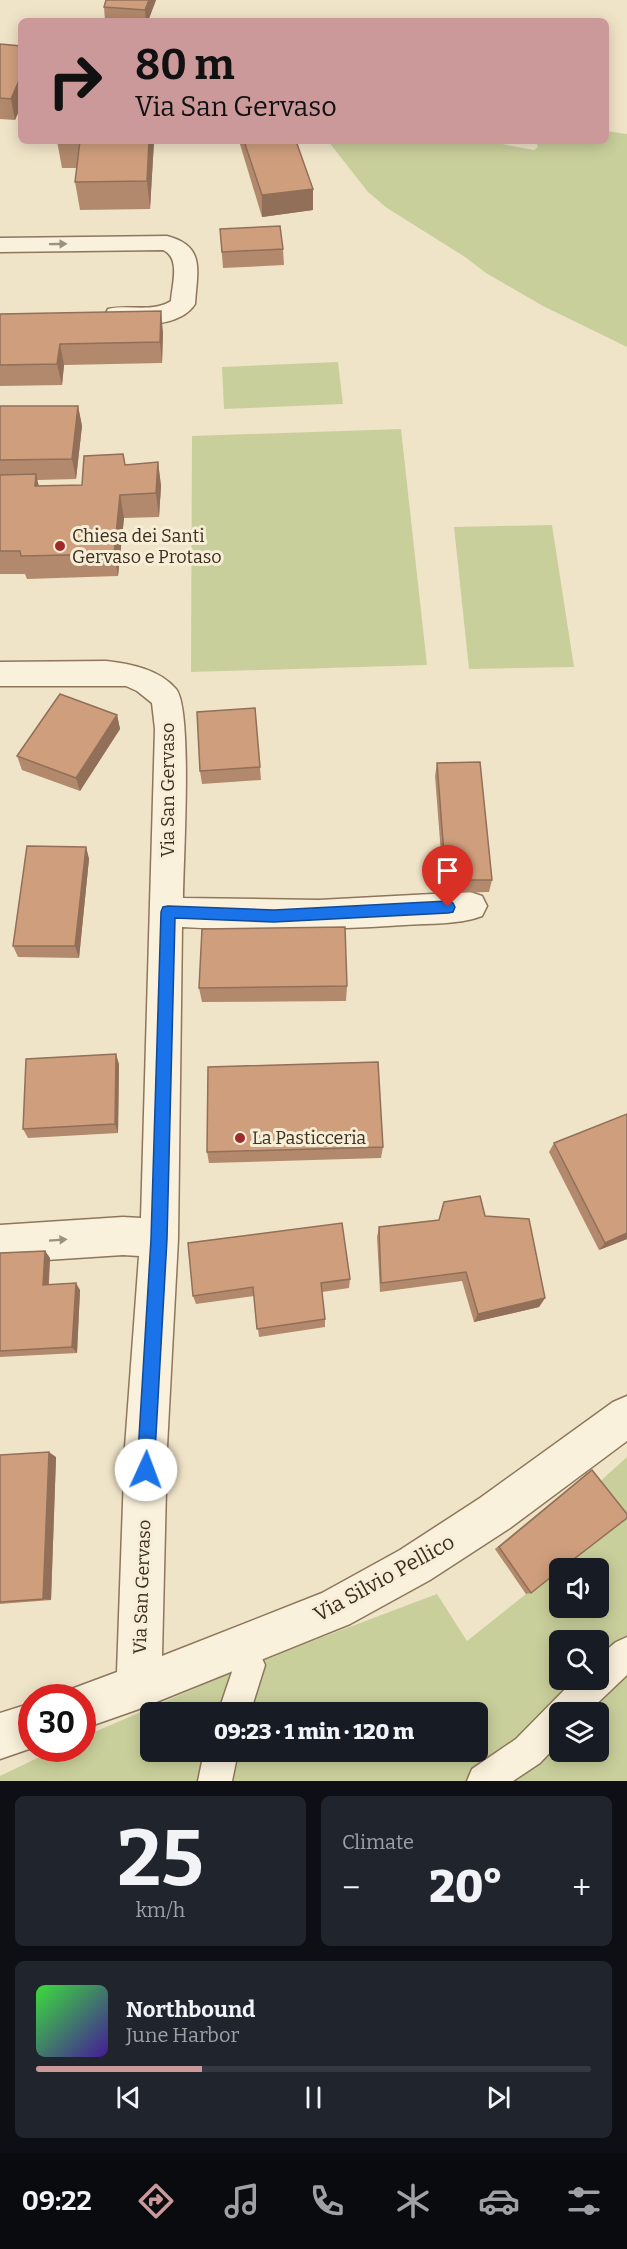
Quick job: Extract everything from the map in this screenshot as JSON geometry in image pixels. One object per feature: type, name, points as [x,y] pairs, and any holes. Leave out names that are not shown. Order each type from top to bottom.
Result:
[{"type":"street","points":[[0,245],[167,243],[180,249],[186,260],[185,292],[183,304],[176,310],[161,314],[90,316]]},
{"type":"street","name":"Via San Gervaso","points":[[0,674],[106,673],[129,675],[148,683],[166,698],[170,729],[168,912],[159,1239],[146,1446],[139,1687]]},
{"type":"street","points":[[168,912],[274,916],[470,906]]},
{"type":"street","points":[[0,1244],[123,1236],[159,1239]]},
{"type":"street","name":"Via Silvio Pellico","points":[[96,1702],[335,1609],[405,1570],[495,1513],[627,1416]]},
{"type":"street","points":[[0,1736],[18,1730]]},
{"type":"lane","points":[[609,1670],[627,1653]]},
{"type":"lane","points":[[237,1702],[249,1665]]},
{"type":"lane","points":[[575,1702],[587,1690]]},
{"type":"lane","points":[[483,1781],[528,1751],[549,1729]]},
{"type":"lane","points":[[215,1781],[219,1762]]},
{"type":"green space","points":[[609,131],[627,134],[627,347],[543,306],[486,273],[465,257],[387,208],[368,192],[330,144],[502,144],[534,150],[538,147],[537,144],[609,144]]},
{"type":"green space","points":[[338,362],[343,404],[224,409],[222,367]]},
{"type":"green space","points":[[401,429],[427,665],[191,672],[192,436]]},
{"type":"green space","points":[[552,525],[574,667],[469,669],[454,527]]},
{"type":"green space","points":[[627,1457],[627,1781],[0,1781],[0,1776],[29,1762],[96,1762],[96,1731],[140,1712],[140,1762],[488,1762],[488,1702],[164,1702],[249,1665],[437,1594],[467,1641],[526,1594],[495,1549],[587,1473],[596,1485]]},
{"type":"building","points":[[106,0],[149,0],[145,10],[104,7]]},
{"type":"building","points":[[0,44],[18,46],[18,83],[11,99],[0,98]]},
{"type":"building","points":[[80,144],[149,144],[147,181],[75,182]]},
{"type":"building","points":[[245,144],[297,144],[313,189],[262,195]]},
{"type":"building","points":[[280,226],[283,249],[222,252],[220,229]]},
{"type":"building","points":[[161,311],[160,342],[60,344],[57,364],[0,365],[0,314]]},
{"type":"building","points":[[0,406],[78,406],[72,459],[0,460]]},
{"type":"building","name":"Chiesa dei Santi Gervaso e Protaso","points":[[123,454],[125,465],[158,462],[156,493],[120,495],[114,554],[21,556],[20,551],[0,551],[0,475],[36,474],[35,486],[82,485],[84,456]]},
{"type":"building","points":[[60,694],[117,715],[76,778],[17,756]]},
{"type":"building","points":[[255,708],[260,767],[200,771],[197,712]]},
{"type":"building","points":[[480,762],[492,880],[446,880],[437,763]]},
{"type":"building","points":[[27,846],[86,847],[75,946],[13,946]]},
{"type":"building","points":[[345,927],[347,986],[199,988],[202,929]]},
{"type":"building","points":[[116,1054],[115,1124],[23,1129],[26,1059]]},
{"type":"building","points":[[378,1062],[383,1147],[207,1152],[208,1067]]},
{"type":"building","points":[[627,1114],[627,1233],[605,1243],[554,1143]]},
{"type":"building","points":[[480,1196],[485,1216],[529,1219],[545,1298],[478,1314],[466,1272],[381,1283],[379,1227],[439,1220],[444,1202]]},
{"type":"building","points":[[342,1223],[350,1279],[321,1283],[325,1319],[257,1329],[253,1287],[193,1296],[188,1243]]},
{"type":"building","points":[[45,1251],[43,1285],[76,1283],[72,1347],[0,1351],[0,1253]]},
{"type":"building","points":[[49,1452],[43,1599],[0,1602],[0,1455]]},
{"type":"building","points":[[592,1470],[627,1514],[627,1518],[575,1558],[549,1558],[549,1579],[531,1593],[499,1547]]},
{"type":"place","name":"Chiesa dei Santi Gervaso e Protaso","points":[[60,546]]},
{"type":"place","name":"La Pasticceria","points":[[240,1138]]},
{"type":"route","points":[[146,1470],[159,1239],[168,912],[274,916],[448,907]]}]
